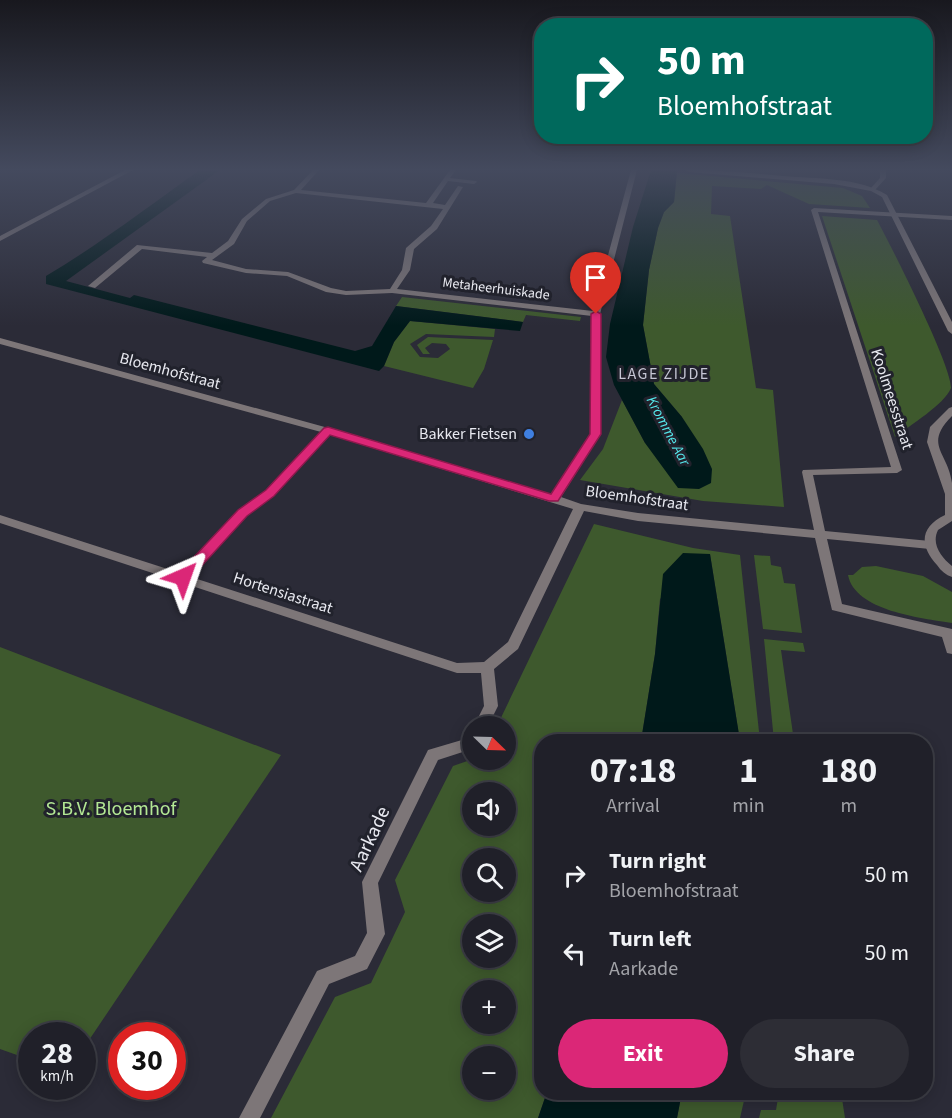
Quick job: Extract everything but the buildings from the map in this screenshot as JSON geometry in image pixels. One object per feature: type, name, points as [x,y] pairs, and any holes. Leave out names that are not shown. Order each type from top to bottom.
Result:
[{"type":"street","points":[[0,239],[32,222]]},
{"type":"street","points":[[92,286],[140,247],[214,255],[231,242],[243,222]]},
{"type":"street","points":[[392,291],[406,270],[410,248],[437,222]]},
{"type":"street","points":[[554,499],[596,434],[596,314],[620,222]]},
{"type":"street","name":"Koolmeesstraat","points":[[818,222],[897,470],[807,472],[836,607],[947,633],[952,650]]},
{"type":"street","points":[[898,222],[952,331]]},
{"type":"street","name":"Metaheerhuiskade","points":[[214,255],[206,261],[246,270],[294,275],[329,290],[346,293],[392,291],[596,314]]},
{"type":"street","name":"Bloemhofstraat","points":[[0,341],[328,431],[580,507],[638,517],[930,545]]},
{"type":"street","points":[[952,410],[935,427],[932,442],[951,494],[952,516],[933,527],[929,535],[935,556],[952,573]]},
{"type":"street","points":[[183,577],[243,513],[270,493],[328,431]]},
{"type":"street","points":[[486,716],[491,706],[487,667],[513,645],[580,507]]},
{"type":"street","name":"Hortensiastraat","points":[[0,519],[457,668],[487,667]]},
{"type":"street","name":"Aarkade","points":[[249,1118],[323,977],[361,963],[376,934],[370,882],[434,755],[462,745]]},
{"type":"green space","points":[[660,222],[731,222],[756,388],[773,390],[784,507],[703,501],[580,480],[603,449],[622,400],[645,443],[682,417],[654,384],[643,325],[649,270]]},
{"type":"green space","points":[[824,222],[878,222],[920,306],[949,376],[951,388],[941,401],[895,437]]},
{"type":"green space","points":[[402,297],[581,317],[580,321],[526,315],[523,322],[396,306]]},
{"type":"green space","points":[[410,321],[495,329],[494,337],[426,334],[410,344],[420,357],[438,358],[450,349],[446,344],[432,343],[425,348],[430,354],[423,354],[417,345],[428,337],[493,340],[484,369],[473,388],[384,366],[394,342]]},
{"type":"green space","points":[[594,524],[693,548],[740,555],[759,734],[739,734],[710,554],[660,599],[655,654],[642,734],[534,734],[534,1100],[544,1100],[538,1118],[271,1118],[335,997],[371,983],[405,912],[395,880],[453,766],[462,763],[462,770],[516,770],[516,716],[502,716]]},
{"type":"green space","points":[[754,555],[770,556],[771,565],[781,567],[784,583],[795,584],[802,633],[763,629]]},
{"type":"green space","points":[[876,566],[923,576],[952,592],[952,623],[891,611],[863,597],[853,587],[848,575],[853,575],[862,567]]},
{"type":"green space","points":[[764,639],[803,643],[805,652],[781,650],[793,734],[773,734]]},
{"type":"green space","name":"S.B.V. Bloemhof","points":[[0,647],[281,755],[96,1030],[96,1022],[18,1022],[18,1055],[0,1049]]},
{"type":"green space","points":[[680,1100],[744,1100],[740,1118],[677,1118]]},
{"type":"green space","points":[[778,1100],[842,1100],[845,1118],[759,1118],[761,1110],[776,1110]]},
{"type":"water","points":[[127,222],[148,222],[66,281],[130,298],[134,295],[355,351],[372,346],[396,306],[523,322],[520,331],[410,321],[394,342],[384,366],[379,371],[46,284],[46,276]]},
{"type":"water","name":"Kromme Aar","points":[[635,222],[660,222],[649,270],[643,325],[654,384],[682,417],[703,449],[712,469],[711,483],[699,489],[678,488],[645,443],[614,385],[606,357],[610,324]]},
{"type":"water","points":[[683,553],[710,554],[739,734],[642,734],[655,654],[663,574]]},
{"type":"water","points":[[544,1100],[680,1100],[677,1118],[538,1118]]},
{"type":"place","name":"Bakker Fietsen","points":[[529,434]]},
{"type":"district","name":"LAGE ZIJDE","points":[[664,374]]},
{"type":"route","points":[[183,577],[243,513],[270,493],[328,431],[554,499],[596,434],[594,338],[596,314]]}]
